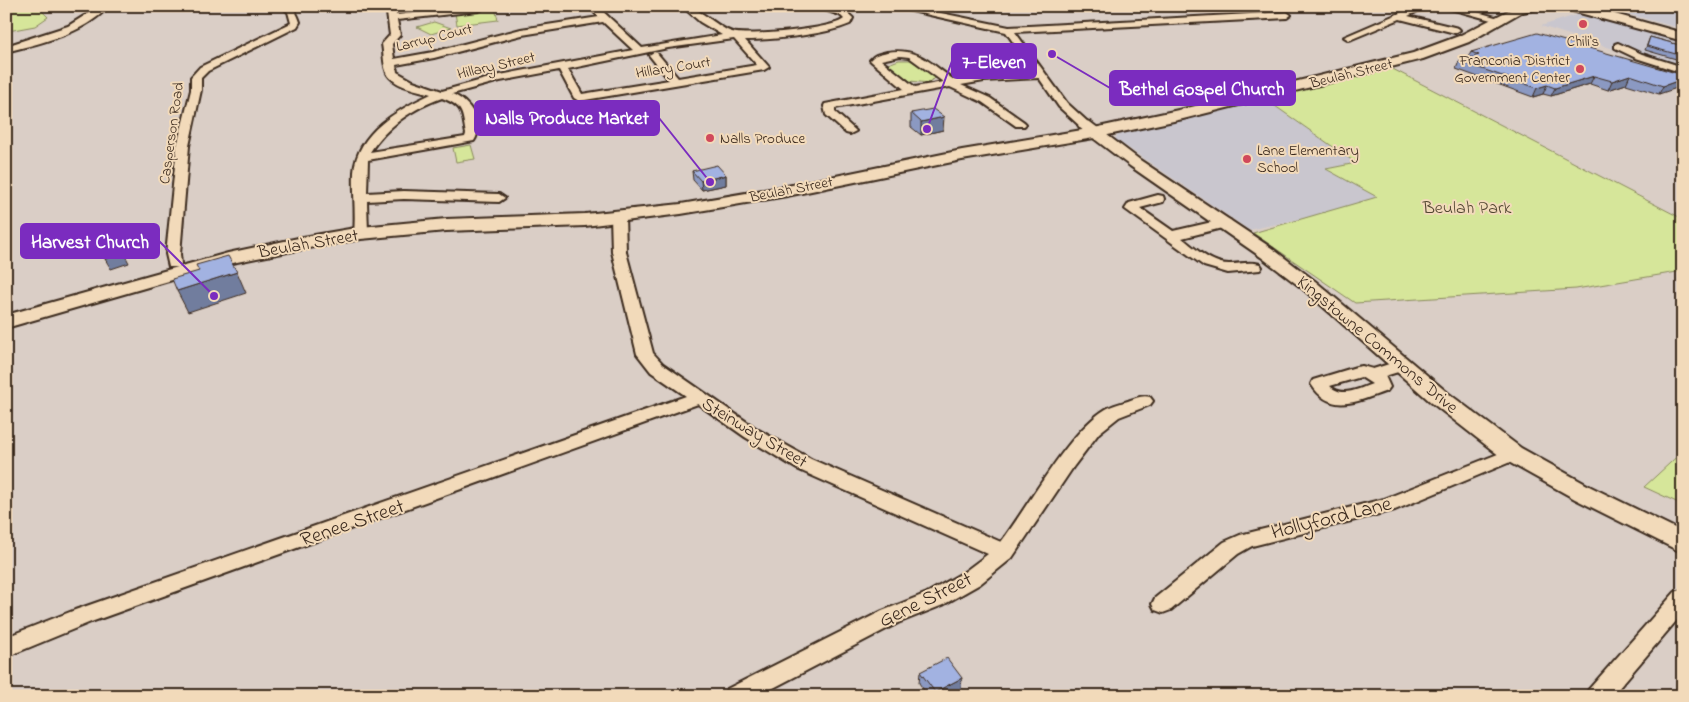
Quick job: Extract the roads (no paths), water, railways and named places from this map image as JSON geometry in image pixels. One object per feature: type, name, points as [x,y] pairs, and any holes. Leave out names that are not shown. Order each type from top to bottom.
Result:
[{"type":"main road","points":[[1570,6],[1683,37]]},
{"type":"main road","points":[[1587,6],[1683,32]]},
{"type":"main road","name":"Beulah Street","points":[[1089,129],[1392,54],[1430,43],[1478,17],[1527,7]]},
{"type":"main road","name":"Beulah Street","points":[[6,311],[174,264],[269,241],[361,228],[585,220],[681,209],[962,155],[1013,140],[1183,114],[1418,56],[1456,42],[1500,13]]},
{"type":"main road","name":"Beulah Street","points":[[6,322],[235,257],[361,228]]},
{"type":"street","points":[[6,49],[69,28],[88,19],[105,6]]},
{"type":"street","name":"Casperson Road","points":[[174,264],[173,254],[183,146],[196,90],[196,77],[204,70],[294,25],[296,22],[293,12],[284,6]]},
{"type":"street","points":[[363,157],[462,142],[470,139],[472,134],[466,108],[459,101],[398,78],[392,73],[386,44],[395,35],[391,12],[478,8],[478,6]]},
{"type":"street","points":[[592,6],[640,51]]},
{"type":"street","points":[[686,6],[707,24],[736,36]]},
{"type":"street","name":"Hillary Street","points":[[361,228],[362,197],[360,173],[363,157],[371,141],[391,121],[417,105],[442,94],[491,79],[682,43],[840,25],[847,22],[849,18],[843,13],[816,6]]},
{"type":"street","points":[[893,6],[921,9],[1009,30],[1287,15]]},
{"type":"street","points":[[1349,37],[1424,6],[1449,9],[1478,17]]},
{"type":"street","points":[[1401,17],[1455,30]]},
{"type":"street","name":"Larrup Court","points":[[389,63],[434,55],[521,32],[604,19]]},
{"type":"street","points":[[1009,30],[1063,104],[1089,129]]},
{"type":"street","name":"Hillary Court","points":[[562,66],[579,98],[764,67],[736,36]]},
{"type":"street","points":[[1618,46],[1639,56],[1683,70]]},
{"type":"street","points":[[913,91],[875,60],[878,57],[900,54],[912,55],[958,88],[986,100],[1020,124]]},
{"type":"street","points":[[654,55],[675,81]]},
{"type":"street","points":[[850,131],[830,113],[830,106],[984,78],[1042,75]]},
{"type":"street","name":"Kingstowne Commons Drive","points":[[1089,129],[1225,223],[1309,285],[1408,371],[1513,454],[1583,493],[1683,543]]},
{"type":"street","points":[[362,197],[404,194],[499,198]]},
{"type":"street","points":[[1158,199],[1134,206],[1132,209],[1208,263],[1226,268],[1255,267]]},
{"type":"street","name":"Steinway Street","points":[[618,215],[619,252],[645,354],[657,368],[751,433],[804,464],[1005,552]]},
{"type":"street","points":[[1171,236],[1225,223]]},
{"type":"street","points":[[1376,378],[1408,371]]},
{"type":"street","name":"Renee Street","points":[[6,647],[83,616],[698,398]]},
{"type":"street","name":"Gene Street","points":[[735,696],[890,617],[935,599],[972,578],[1005,552],[1028,522],[1067,461],[1093,429],[1113,413],[1144,402]]},
{"type":"street","name":"Hollyford Lane","points":[[1163,604],[1231,548],[1247,540],[1388,505],[1513,454]]},
{"type":"street","points":[[1597,696],[1683,598]]},
{"type":"place","name":"Chili's","points":[[1583,24]]},
{"type":"place","name":"Bethel Gospel Church","points":[[1052,54]]},
{"type":"place","name":"Franconia District Government Center","points":[[1580,69]]},
{"type":"place","name":"7-Eleven","points":[[927,129]]},
{"type":"place","name":"Nalls Produce","points":[[710,138]]},
{"type":"place","name":"Lane Elementary School","points":[[1247,159]]},
{"type":"place","name":"Nalls Produce Market","points":[[710,182]]},
{"type":"place","name":"Harvest Church","points":[[214,296]]},
{"type":"park label","name":"Beulah Park","points":[[1467,207]]}]
